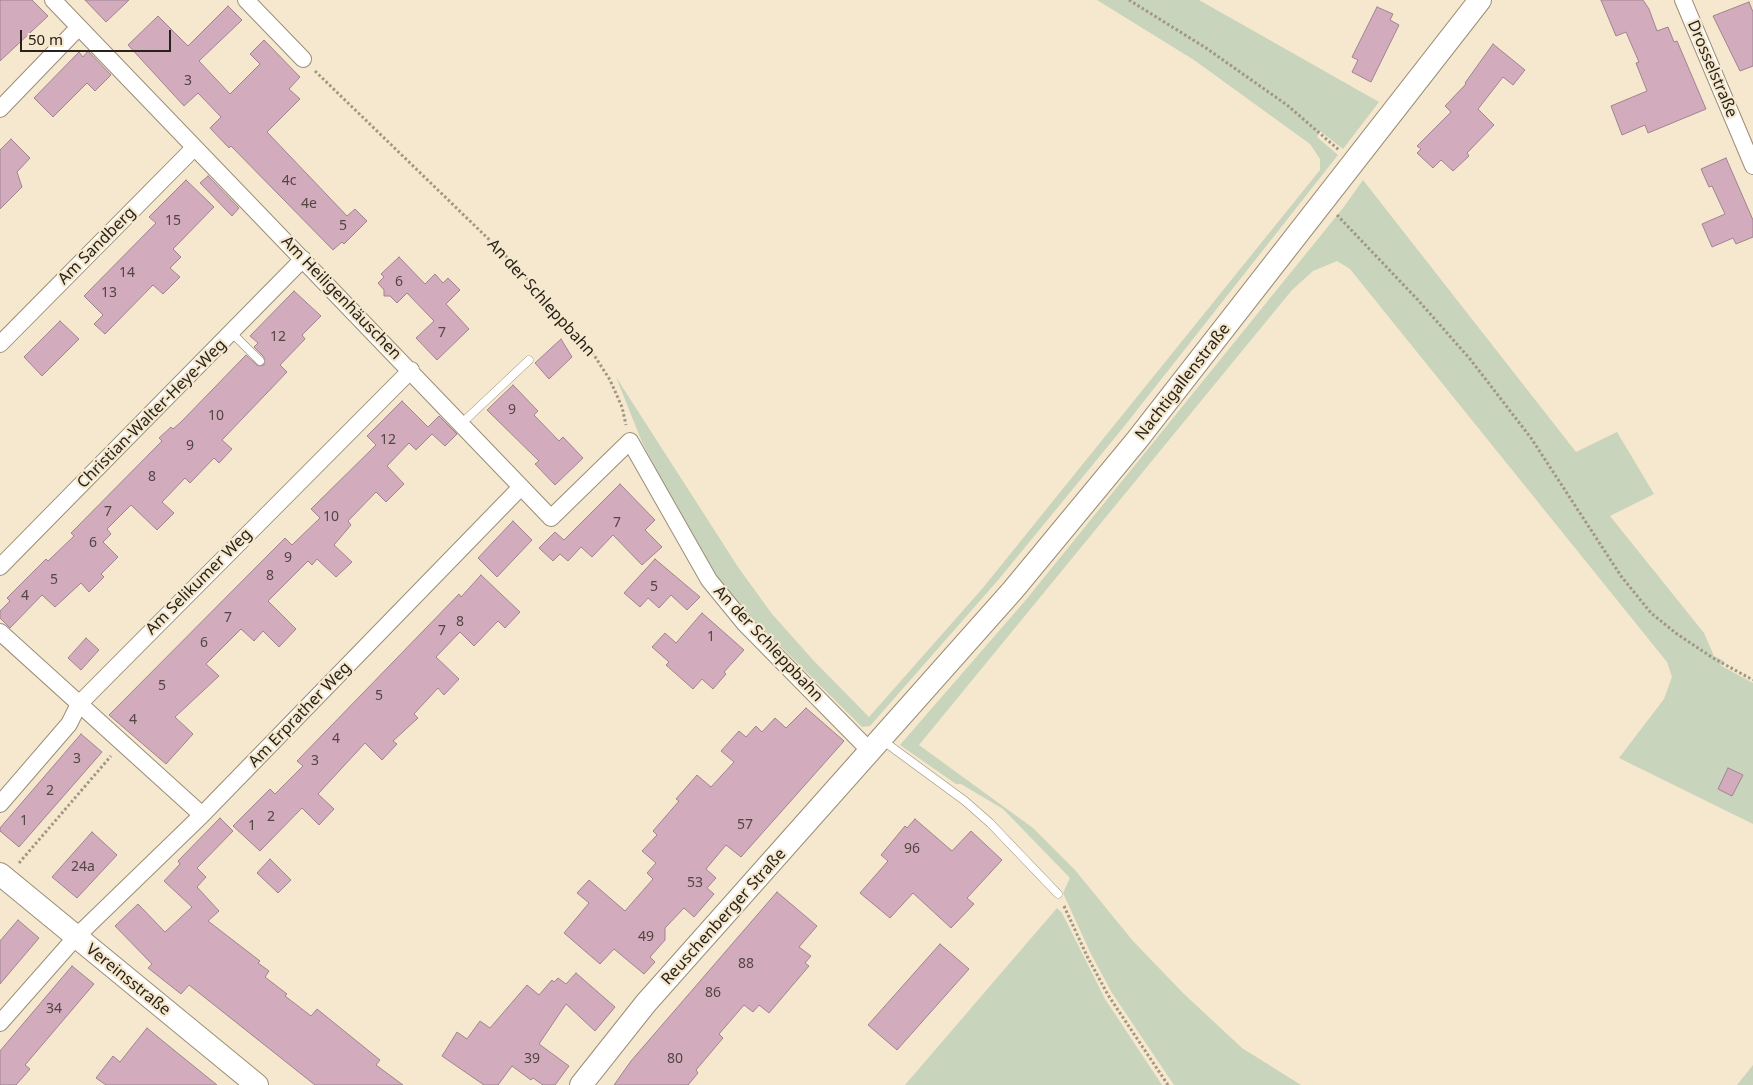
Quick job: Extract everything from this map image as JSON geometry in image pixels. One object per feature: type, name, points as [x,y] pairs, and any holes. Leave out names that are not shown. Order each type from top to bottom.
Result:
[{"type":"main road","name":"Nachtigallenstraße","points":[[876,746],[1014,590],[1137,440],[1480,0]]},
{"type":"main road","name":"Reuschenberger Straße","points":[[581,1085],[646,1003],[876,746]]},
{"type":"main road","name":"Vereinsstraße","points":[[3,876],[75,938],[257,1085]]},
{"type":"street","name":"Am Heiligenhäuschen","points":[[54,0],[194,148],[410,370],[520,488],[551,518],[630,441]]},
{"type":"street","points":[[246,0],[303,59]]},
{"type":"street","name":"Drosselstraße","points":[[1683,0],[1753,166]]},
{"type":"street","points":[[0,109],[79,27]]},
{"type":"street","name":"Am Sandberg","points":[[0,344],[194,148]]},
{"type":"street","name":"Christian-Walter-Heye-Weg","points":[[0,567],[303,260]]},
{"type":"street","name":"Am Selikumer Weg","points":[[0,804],[69,724],[78,704],[410,370]]},
{"type":"street","name":"An der Schleppbahn","points":[[630,441],[696,561],[709,580],[745,624],[876,746]]},
{"type":"street","name":"Am Erprather Weg","points":[[0,1023],[75,938],[202,815],[520,488]]},
{"type":"street","points":[[0,632],[202,815]]},
{"type":"lane","points":[[232,333],[260,361]]},
{"type":"lane","points":[[461,424],[529,360]]},
{"type":"lane","points":[[876,746],[964,801],[990,823],[1058,894]]},
{"type":"path","points":[[1129,0],[1206,48],[1287,105],[1354,164]]},
{"type":"path","name":"An der Schleppbahn","points":[[303,59],[503,253],[566,320],[594,355],[610,380],[622,407],[630,441]]},
{"type":"path","points":[[1324,202],[1417,299],[1470,360],[1531,438],[1622,576],[1651,613],[1677,634],[1713,658],[1753,680]]},
{"type":"path","points":[[3,876],[122,743]]},
{"type":"path","points":[[1058,894],[1108,995],[1168,1085]]},
{"type":"green space","points":[[1097,0],[1199,0],[1379,102],[1343,149],[1320,131],[1317,137],[1338,155],[1122,429],[999,579],[870,726],[862,727],[752,618],[715,575],[692,539],[642,442],[616,377],[738,567],[772,614],[814,661],[869,717],[982,589],[1320,170],[1320,159],[1310,144],[1194,60]]},
{"type":"green space","points":[[1363,180],[1576,452],[1617,432],[1654,494],[1610,516],[1704,633],[1714,656],[1724,661],[1720,665],[1753,683],[1753,824],[1619,758],[1664,699],[1672,677],[1667,662],[1350,269],[1337,261],[1313,271],[1292,290],[919,745],[1033,828],[1075,870],[1133,941],[1183,993],[1242,1048],[1301,1085],[1174,1085],[1112,993],[1091,954],[1063,893],[1070,878],[1003,809],[961,784],[956,784],[900,745],[1025,601],[1343,208]]},
{"type":"green space","points":[[1057,908],[1062,913],[1105,999],[1162,1085],[905,1085]]},
{"type":"green space","points":[[1753,1065],[1753,1085],[1737,1085]]},
{"type":"building","points":[[0,0],[32,0],[48,16],[0,61]]},
{"type":"building","points":[[85,0],[129,0],[106,22]]},
{"type":"building","points":[[1601,0],[1643,0],[1649,9],[1657,31],[1668,27],[1674,42],[1677,41],[1706,109],[1648,133],[1645,125],[1622,135],[1611,106],[1647,91],[1636,63],[1639,62],[1626,32],[1616,36]]},
{"type":"building","points":[[1749,2],[1753,12],[1753,66],[1740,71],[1713,16]]},
{"type":"building","points":[[228,6],[242,20],[199,61],[230,94],[260,64],[250,54],[264,40],[300,77],[289,89],[300,99],[267,132],[347,216],[355,209],[367,221],[344,244],[342,242],[333,250],[231,146],[229,148],[210,128],[221,117],[198,93],[184,106],[128,45],[158,16],[188,46]]},
{"type":"building","points":[[1377,7],[1393,14],[1390,20],[1399,25],[1371,82],[1352,72],[1358,60],[1352,57]]},
{"type":"building","points":[[1493,44],[1525,70],[1513,85],[1503,77],[1478,109],[1494,125],[1467,153],[1469,156],[1453,171],[1441,160],[1433,168],[1417,153],[1421,149],[1417,146],[1451,112],[1445,106],[1466,84]]},
{"type":"building","points":[[88,51],[111,75],[95,91],[87,83],[53,117],[34,98],[79,52],[83,57]]},
{"type":"building","points":[[11,139],[30,158],[17,172],[22,187],[0,209],[0,150]]},
{"type":"building","points":[[1726,158],[1753,220],[1753,237],[1736,244],[1733,238],[1712,247],[1702,224],[1725,214],[1712,186],[1709,187],[1701,169]]},
{"type":"building","points":[[208,176],[239,208],[232,216],[200,183]]},
{"type":"building","points":[[186,180],[214,207],[173,249],[181,257],[170,268],[180,277],[163,294],[153,285],[105,334],[94,324],[103,315],[84,296],[156,223],[149,217]]},
{"type":"building","points":[[399,257],[425,284],[435,274],[443,283],[448,278],[460,290],[446,304],[469,329],[437,360],[416,338],[434,321],[407,293],[397,303],[390,296],[384,296],[384,290],[378,283],[384,277],[381,274]]},
{"type":"building","points":[[294,291],[321,316],[302,335],[305,339],[280,365],[287,372],[222,440],[232,449],[219,463],[214,458],[190,483],[185,478],[162,502],[174,513],[157,530],[131,505],[107,529],[111,534],[103,542],[118,557],[101,574],[104,577],[89,592],[81,583],[55,607],[42,595],[10,628],[0,618],[0,611],[10,601],[7,598],[46,559],[48,561],[74,536],[71,533],[162,441],[159,438],[171,427],[173,429],[181,422],[246,355],[258,366],[264,365],[264,357],[254,347],[258,343],[250,336]]},
{"type":"building","points":[[60,321],[79,339],[42,376],[24,357]]},
{"type":"building","points":[[561,339],[572,357],[549,379],[535,363]]},
{"type":"building","points":[[513,385],[538,411],[534,415],[559,441],[563,437],[583,458],[555,485],[535,464],[539,461],[487,410]]},
{"type":"building","points":[[402,401],[428,427],[439,416],[457,434],[445,446],[432,434],[416,450],[409,443],[387,466],[404,484],[386,502],[376,492],[348,521],[351,525],[334,545],[352,562],[336,577],[317,559],[312,565],[308,561],[268,601],[296,629],[279,647],[263,631],[254,641],[241,629],[206,664],[219,676],[175,717],[193,734],[166,764],[109,715],[285,538],[292,545],[320,518],[311,509],[376,445],[367,436]]},
{"type":"building","points":[[620,484],[655,520],[645,530],[662,547],[642,565],[613,535],[592,557],[581,547],[568,561],[560,554],[553,561],[539,548],[555,532],[564,540]]},
{"type":"building","points":[[513,521],[532,540],[497,577],[478,558]]},
{"type":"building","points":[[655,559],[700,597],[687,610],[671,595],[659,608],[648,598],[640,607],[624,593]]},
{"type":"building","points":[[481,575],[520,612],[505,628],[498,621],[474,646],[460,632],[436,657],[459,679],[444,695],[438,688],[414,714],[418,718],[393,741],[397,744],[382,760],[365,743],[318,794],[334,809],[319,825],[302,808],[260,851],[233,826],[270,789],[275,794],[303,766],[297,761],[459,594],[461,597]]},
{"type":"building","points":[[702,613],[744,650],[724,672],[726,674],[713,689],[702,679],[693,689],[666,665],[669,662],[652,647],[665,633],[676,643]]},
{"type":"building","points":[[86,638],[99,650],[81,670],[68,658]]},
{"type":"building","points":[[806,708],[844,741],[741,857],[726,845],[706,869],[716,878],[707,888],[714,894],[694,917],[684,908],[665,928],[665,940],[650,957],[655,962],[644,974],[614,949],[600,964],[564,933],[589,903],[577,893],[589,880],[625,911],[653,879],[647,873],[656,863],[642,851],[657,835],[653,831],[679,801],[676,799],[697,775],[711,787],[734,762],[721,751],[739,731],[746,737],[756,726],[762,732],[775,718],[786,728]]},
{"type":"building","points":[[81,734],[102,752],[19,847],[0,831],[0,828]]},
{"type":"building","points":[[1728,768],[1743,775],[1732,796],[1718,789]]},
{"type":"building","points":[[220,818],[233,831],[197,868],[206,877],[197,887],[219,911],[208,921],[260,961],[258,963],[269,971],[265,977],[287,994],[285,996],[311,1016],[317,1009],[380,1060],[376,1065],[403,1085],[315,1085],[189,985],[181,994],[148,968],[152,964],[115,926],[138,904],[165,932],[192,907],[164,881],[180,864],[178,861]]},
{"type":"building","points":[[915,819],[952,851],[971,831],[1002,860],[967,898],[974,904],[951,928],[913,893],[890,918],[860,893],[888,861],[881,855],[905,826],[907,828]]},
{"type":"building","points":[[92,832],[117,855],[77,898],[52,877]]},
{"type":"building","points":[[270,859],[291,880],[278,893],[257,873]]},
{"type":"building","points":[[777,892],[817,926],[799,947],[811,956],[805,963],[809,966],[769,1013],[759,1005],[753,1012],[744,1005],[719,1034],[723,1038],[696,1070],[698,1073],[688,1085],[614,1085],[631,1061]]},
{"type":"building","points":[[18,920],[39,938],[0,984],[0,941]]},
{"type":"building","points":[[940,944],[969,969],[897,1050],[868,1025]]},
{"type":"building","points":[[72,966],[94,984],[25,1065],[30,1069],[16,1085],[0,1085],[0,1051]]},
{"type":"building","points":[[576,973],[615,1007],[595,1031],[566,1004],[539,1044],[569,1066],[555,1085],[543,1085],[533,1078],[531,1080],[512,1066],[498,1085],[484,1085],[442,1056],[457,1032],[467,1039],[480,1021],[490,1028],[527,985],[539,995],[552,980],[554,982],[558,978],[566,984]]},
{"type":"building","points":[[147,1028],[217,1085],[106,1085],[96,1078],[113,1056],[120,1062]]}]
